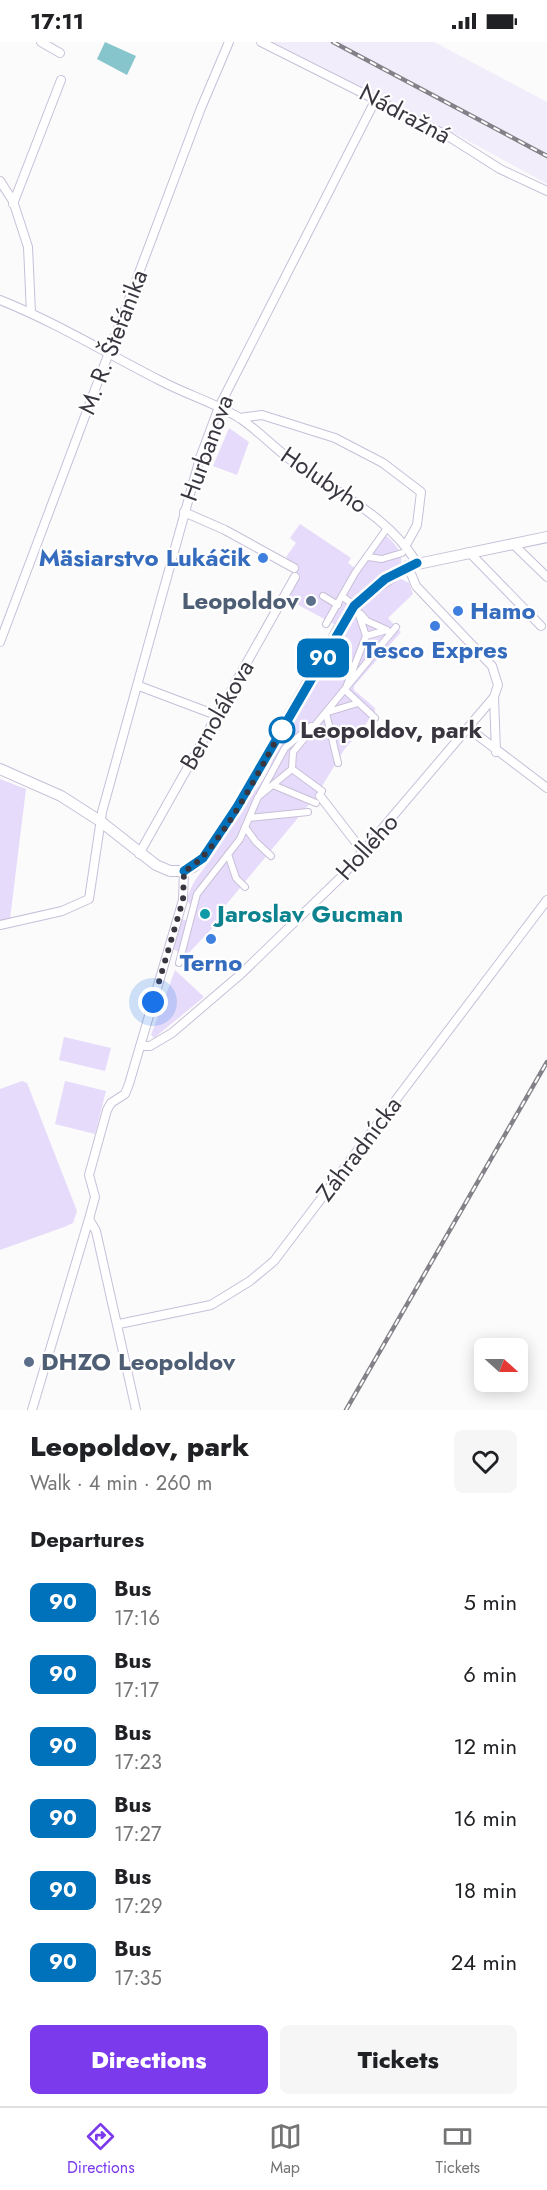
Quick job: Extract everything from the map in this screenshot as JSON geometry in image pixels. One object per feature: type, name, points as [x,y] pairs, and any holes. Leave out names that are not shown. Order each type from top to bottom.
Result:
[{"type":"street","points":[[41,42],[60,53]]},
{"type":"street","name":"M. R. Štefánika","points":[[0,642],[229,42]]},
{"type":"street","name":"Nádražná","points":[[261,42],[448,136],[500,169],[547,191]]},
{"type":"street","points":[[14,204],[61,80]]},
{"type":"street","name":"Hurbanova","points":[[0,925],[62,912],[89,899],[100,821],[200,458],[219,407],[376,99]]},
{"type":"street","points":[[0,181],[14,204],[27,247],[31,313]]},
{"type":"street","name":"Holubyho","points":[[0,300],[31,313],[239,418],[296,463],[361,504],[404,549],[413,564],[416,586],[492,666],[498,685],[494,697]]},
{"type":"street","name":"Holubyho","points":[[239,418],[262,415],[335,438],[397,474],[421,492],[417,525],[404,549]]},
{"type":"street","name":"Bernolákova","points":[[139,854],[294,573],[225,530],[184,512]]},
{"type":"street","points":[[326,624],[355,573],[385,531]]},
{"type":"street","points":[[0,770],[61,796],[100,821],[139,854],[156,865],[170,871],[184,871],[203,858],[237,807],[354,606],[385,579],[413,564],[547,537]]},
{"type":"street","points":[[513,544],[547,577]]},
{"type":"street","points":[[368,557],[382,559],[404,549]]},
{"type":"street","points":[[469,552],[541,626]]},
{"type":"street","points":[[323,596],[338,605]]},
{"type":"street","points":[[343,597],[351,603]]},
{"type":"street","points":[[345,690],[366,636],[357,609],[367,621],[387,630]]},
{"type":"street","points":[[258,797],[292,769],[293,752],[396,627],[366,636]]},
{"type":"street","points":[[139,686],[216,715]]},
{"type":"street","points":[[345,690],[375,718]]},
{"type":"street","points":[[494,697],[496,752]]},
{"type":"street","name":"Hollého","points":[[140,1046],[150,1046],[172,1033],[273,943],[364,854],[494,697]]},
{"type":"street","points":[[179,963],[197,894],[228,854],[245,827],[258,797],[285,748],[326,713],[358,703]]},
{"type":"street","points":[[326,713],[338,763]]},
{"type":"street","points":[[468,728],[496,752],[547,788]]},
{"type":"street","points":[[279,745],[293,752]]},
{"type":"street","points":[[292,769],[319,796],[364,854]]},
{"type":"street","points":[[274,770],[276,783],[285,790],[319,796]]},
{"type":"street","points":[[249,818],[308,812]]},
{"type":"street","points":[[245,827],[256,843],[271,856]]},
{"type":"street","points":[[228,854],[236,878],[244,887]]},
{"type":"street","points":[[32,1410],[95,1197],[89,1175],[107,1110],[111,1103],[125,1094],[129,1084],[183,900],[184,871]]},
{"type":"street","name":"Záhradnícka","points":[[118,1324],[211,1305],[250,1281],[274,1261],[547,900]]},
{"type":"street","points":[[89,1219],[96,1231],[136,1410]]},
{"type":"shaded area","points":[[267,42],[434,42],[547,102],[547,184],[454,133],[453,135]]},
{"type":"shaded area","points":[[229,428],[249,442],[237,475],[213,466]]},
{"type":"shaded area","points":[[300,524],[351,558],[348,563],[355,568],[381,531],[397,547],[401,557],[399,578],[409,583],[413,594],[388,618],[401,632],[354,686],[354,690],[375,708],[375,713],[344,750],[316,796],[225,906],[226,914],[179,963],[181,953],[173,949],[182,919],[188,921],[192,908],[187,900],[193,884],[238,812],[260,785],[268,771],[273,754],[345,630],[289,600],[287,596],[297,576],[295,568],[286,557],[296,543],[290,538]]},
{"type":"shaded area","points":[[0,779],[26,789],[10,919],[0,920]]},
{"type":"shaded area","points":[[175,970],[204,997],[154,1038],[151,1035]]},
{"type":"shaded area","points":[[64,1037],[111,1048],[105,1071],[59,1060]]},
{"type":"shaded area","points":[[22,1081],[27,1083],[77,1211],[73,1223],[0,1250],[0,1089]]},
{"type":"shaded area","points":[[65,1081],[106,1091],[95,1134],[55,1124]]},
{"type":"water","points":[[105,42],[136,56],[127,75],[97,59]]},
{"type":"railway","points":[[333,42],[547,156]]},
{"type":"railway","points":[[346,1410],[547,1062]]},
{"type":"bus line","name":"90","points":[[184,871],[203,858],[237,807],[354,606],[385,579],[417,563]]},
{"type":"place","name":"Mäsiarstvo Lukáčik","points":[[263,558]]},
{"type":"place","name":"Leopoldov","points":[[311,601]]},
{"type":"place","name":"Hamo","points":[[458,611]]},
{"type":"place","name":"Tesco Expres","points":[[435,626]]},
{"type":"place","name":"Leopoldov, park","points":[[282,730]]},
{"type":"place","name":"Jaroslav Gucman","points":[[205,914]]},
{"type":"place","name":"Terno","points":[[211,939]]},
{"type":"place","name":"DHZO Leopoldov","points":[[29,1362]]},
{"type":"route","points":[[153,1002],[183,900],[184,871],[203,858],[237,807],[285,724],[282,730]]}]
